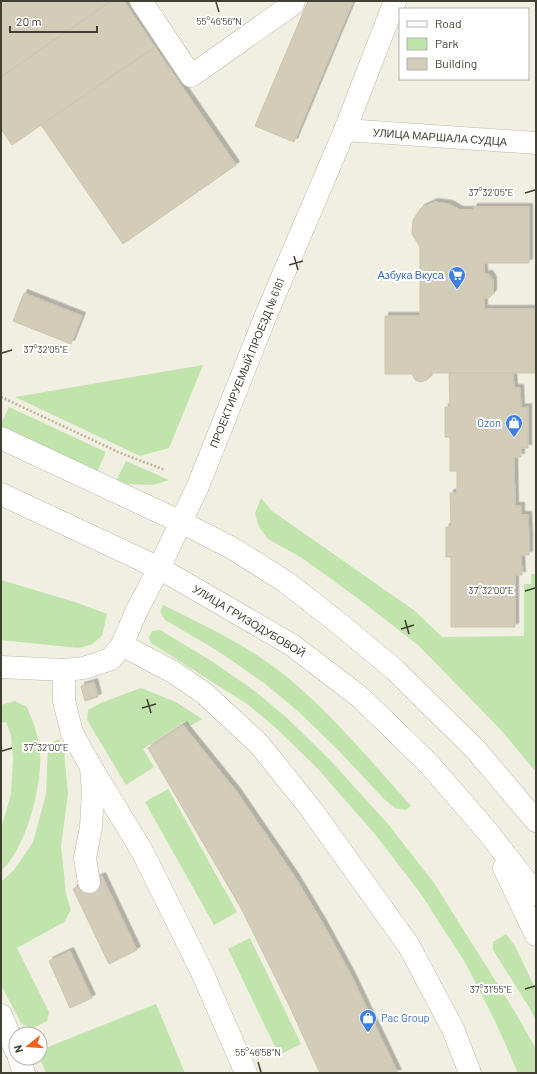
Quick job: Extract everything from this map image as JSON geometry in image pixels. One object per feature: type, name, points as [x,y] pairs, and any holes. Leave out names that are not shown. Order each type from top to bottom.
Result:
[{"type":"street","points":[[141,1],[191,76],[293,4],[294,1]]},
{"type":"street","name":"ПРОЕКТИРУЕМЫЙ ПРОЕЗД № 6161","points":[[1,667],[64,670],[84,668],[111,659],[122,645],[136,612],[159,568],[198,486],[266,315],[344,130],[395,1]]},
{"type":"street","name":"УЛИЦА МАРШАЛА СУДЦА","points":[[344,130],[536,144]]},
{"type":"street","points":[[1,438],[181,522],[232,548],[286,582],[341,624],[395,670],[476,750],[536,821]]},
{"type":"street","name":"УЛИЦА ГРИЗОДУБОВОЙ","points":[[1,494],[159,568],[292,645],[360,697],[430,764],[487,831],[536,894]]},
{"type":"street","points":[[122,645],[173,672],[204,693],[259,744],[311,809],[409,946],[453,1029],[470,1073]]},
{"type":"street","points":[[64,670],[64,701],[72,734],[146,858],[202,972],[246,1073]]},
{"type":"street","points":[[89,882],[85,858],[91,827],[94,793],[91,767]]},
{"type":"street","points":[[487,831],[536,935]]},
{"type":"street","points":[[1,1015],[8,1032]]},
{"type":"path","points":[[1,397],[118,452],[165,470]]},
{"type":"green space","points":[[203,365],[169,448],[140,456],[15,397]]},
{"type":"green space","points":[[9,407],[106,452],[97,472],[1,428],[1,424]]},
{"type":"green space","points":[[126,461],[169,480],[153,485],[126,484],[116,481]]},
{"type":"green space","points":[[261,498],[272,511],[415,611],[442,637],[524,636],[524,584],[531,584],[531,574],[536,574],[536,772],[500,729],[418,645],[302,558],[268,539],[259,527],[255,513]]},
{"type":"green space","points":[[1,580],[75,602],[107,614],[102,636],[91,645],[78,648],[1,640]]},
{"type":"green space","points":[[163,605],[236,642],[277,669],[330,717],[411,806],[406,810],[395,808],[384,799],[339,751],[299,712],[264,683],[218,651],[165,620],[160,612]]},
{"type":"green space","points":[[160,630],[213,662],[256,692],[288,719],[330,760],[388,824],[434,883],[515,1012],[536,1049],[536,1073],[518,1073],[496,1023],[466,964],[421,894],[374,833],[317,768],[277,729],[247,704],[151,643],[149,637],[152,631]]},
{"type":"green space","points":[[141,688],[176,702],[202,719],[190,726],[185,721],[143,749],[154,767],[126,785],[87,720],[88,710],[103,702]]},
{"type":"green space","points":[[15,701],[27,707],[35,728],[40,751],[39,781],[36,798],[25,832],[10,861],[1,871],[1,829],[11,794],[13,759],[11,736],[6,722],[1,723],[1,705]]},
{"type":"green space","points":[[59,739],[64,751],[68,794],[61,846],[66,894],[71,910],[64,922],[17,948],[49,1012],[47,1021],[37,1026],[26,1026],[21,1023],[1,985],[1,882],[14,870],[33,842],[46,794],[48,744]]},
{"type":"green space","points":[[168,789],[237,912],[214,925],[145,802]]},
{"type":"green space","points":[[506,934],[515,946],[536,990],[536,1020],[493,950],[493,942]]},
{"type":"green space","points":[[250,938],[301,1044],[279,1055],[228,949]]},
{"type":"green space","points":[[156,1004],[185,1073],[46,1073],[43,1066],[48,1066],[48,1047]]},
{"type":"building","points":[[1,1],[111,1],[1,77]]},
{"type":"building","points":[[111,1],[124,1],[155,47],[12,145],[1,129],[1,77]]},
{"type":"building","points":[[308,1],[353,1],[294,142],[255,126]]},
{"type":"building","points":[[155,47],[236,165],[123,244],[41,125]]},
{"type":"building","points":[[434,202],[449,204],[460,210],[473,210],[474,207],[529,207],[529,263],[484,263],[484,274],[489,274],[493,280],[493,293],[489,298],[484,298],[484,309],[536,309],[536,373],[432,373],[427,380],[420,382],[415,380],[412,374],[385,374],[385,316],[420,316],[420,247],[412,234],[413,220],[421,208]]},
{"type":"building","points":[[24,293],[82,316],[71,344],[13,321]]},
{"type":"building","points":[[449,373],[513,373],[514,388],[520,388],[521,408],[528,407],[528,448],[521,448],[521,457],[514,457],[515,506],[521,506],[521,515],[528,515],[529,536],[529,555],[521,555],[522,575],[515,575],[515,627],[451,627],[451,557],[446,557],[446,527],[451,527],[450,493],[457,493],[457,471],[450,471],[450,437],[445,437],[445,407],[450,407]]},
{"type":"building","points":[[94,682],[98,697],[85,701],[81,686]]},
{"type":"building","points":[[183,725],[237,792],[295,877],[351,975],[398,1073],[320,1073],[289,1005],[242,910],[148,748]]},
{"type":"building","points":[[102,876],[137,950],[109,964],[73,889]]},
{"type":"building","points":[[70,951],[92,998],[70,1008],[49,961]]},
{"type":"place","name":"Азбука Вкуса","points":[[457,290]]},
{"type":"place","name":"Ozon","points":[[514,438]]},
{"type":"place","name":"Pac Group","points":[[368,1033]]}]
